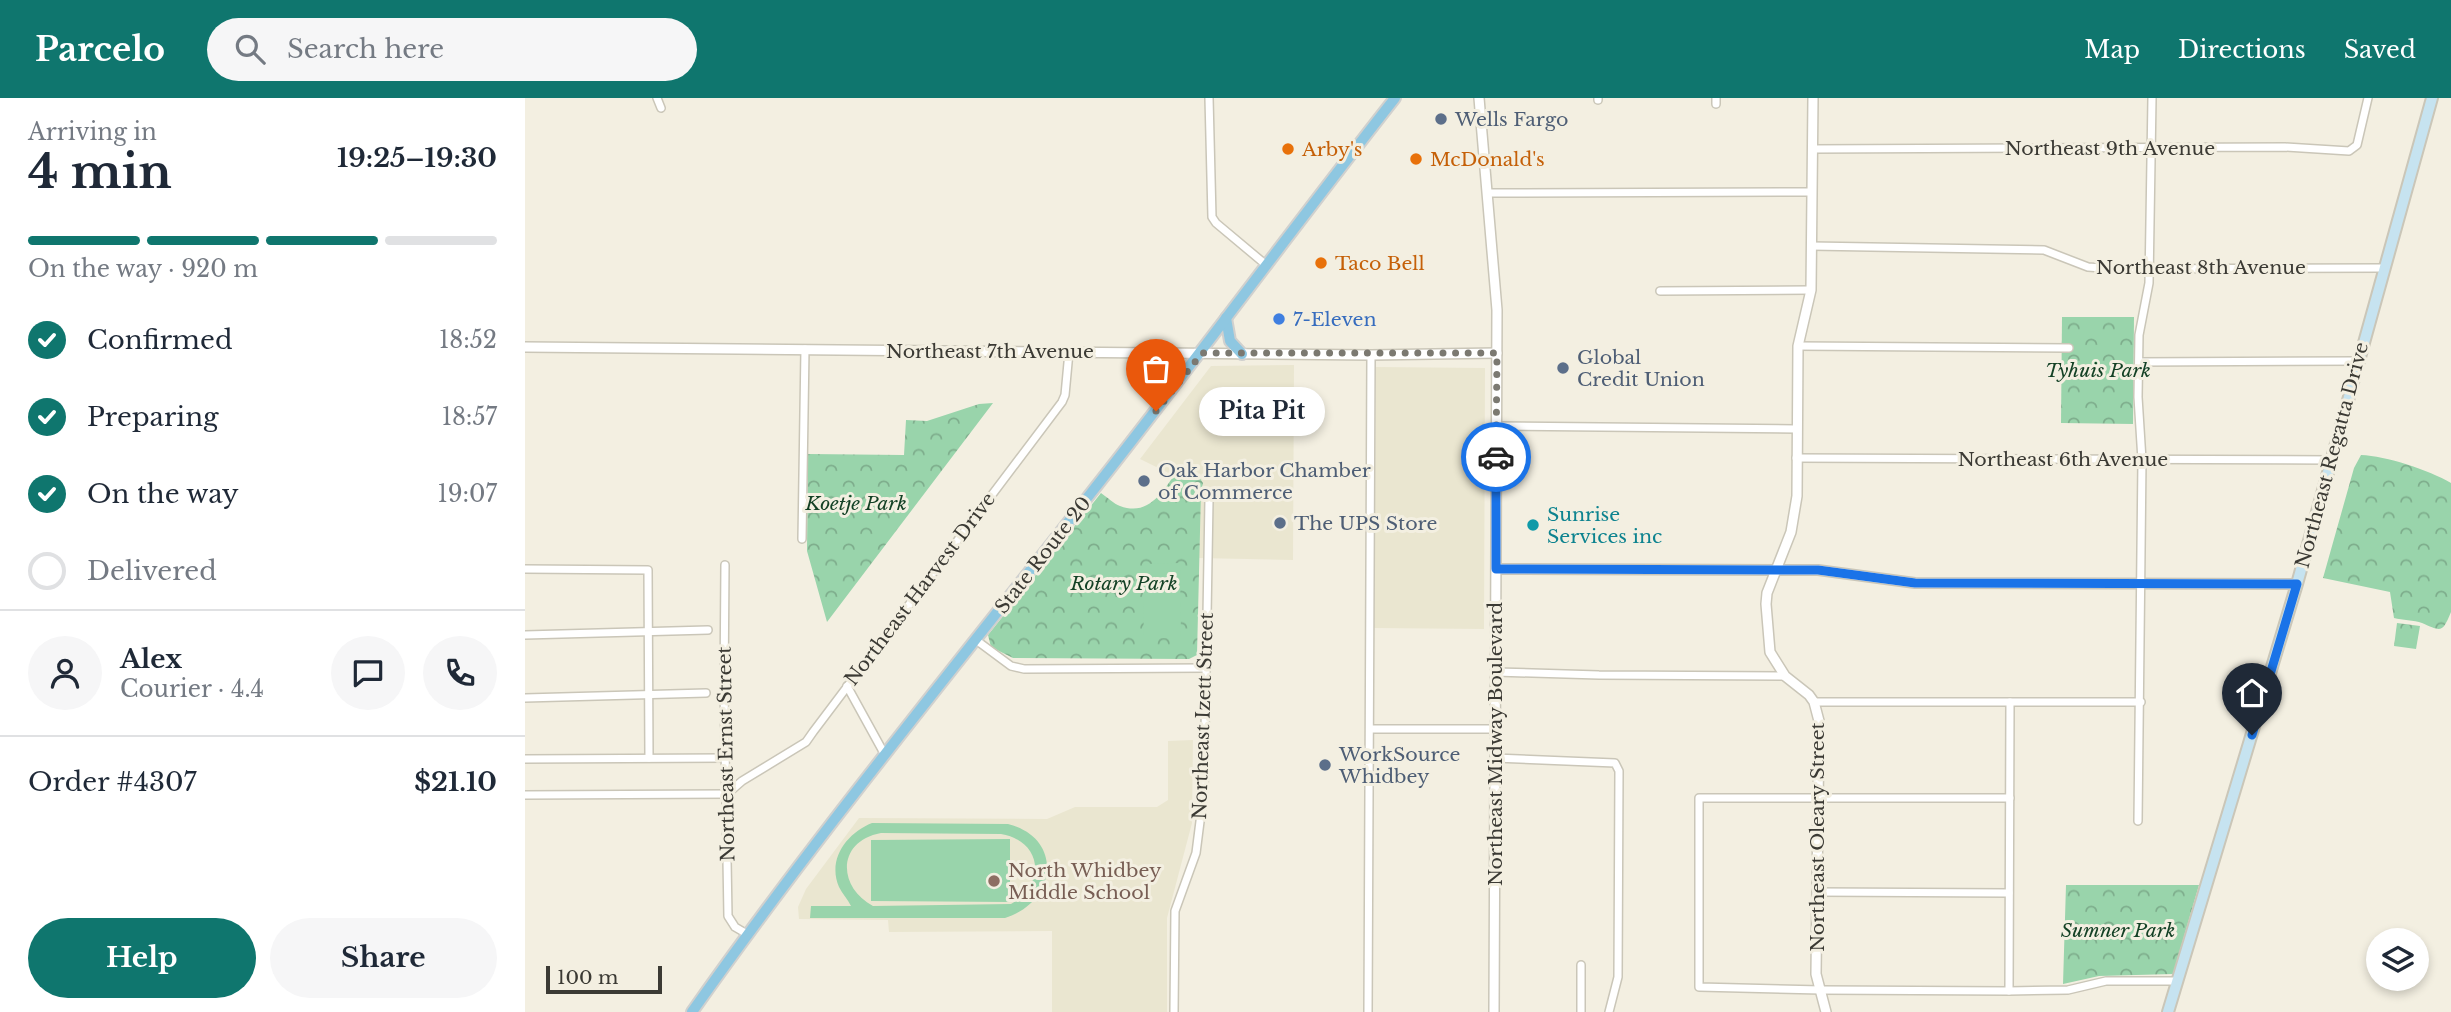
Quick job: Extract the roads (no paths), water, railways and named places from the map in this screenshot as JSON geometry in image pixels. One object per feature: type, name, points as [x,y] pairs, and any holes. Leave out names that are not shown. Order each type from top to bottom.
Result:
[{"type":"main road","name":"State Route 20","points":[[697,1009],[747,934],[1202,353],[1265,264],[1395,98]]},
{"type":"main road","name":"Northeast Regatta Drive","points":[[2168,1012],[2297,584],[2432,98]]},
{"type":"main road","points":[[1226,318],[1230,341],[1242,354]]},
{"type":"main road","points":[[1156,352],[1170,360],[1170,394]]},
{"type":"street","points":[[657,98],[661,108]]},
{"type":"street","points":[[1209,98],[1212,217],[1265,264]]},
{"type":"street","name":"Northeast Midway Boulevard","points":[[1479,98],[1497,310],[1494,1012]]},
{"type":"street","name":"Northeast Oleary Street","points":[[1813,98],[1811,290],[1798,346],[1795,514],[1785,550],[1767,593],[1766,634],[1770,652],[1785,676],[1814,702],[1819,721],[1817,974],[1826,1012]]},
{"type":"street","points":[[2138,821],[2142,460],[2138,397],[2139,335],[2148,297],[2150,267],[2152,98]]},
{"type":"street","name":"Northeast 9th Avenue","points":[[1812,149],[2285,147],[2349,151],[2357,145],[2368,98]]},
{"type":"street","points":[[1487,193],[1812,192]]},
{"type":"street","name":"Northeast 8th Avenue","points":[[1811,246],[2044,250],[2088,267],[2383,268]]},
{"type":"street","points":[[1660,291],[1811,290]]},
{"type":"street","points":[[1798,346],[2069,348]]},
{"type":"street","name":"Northeast 7th Avenue","points":[[525,347],[1371,355],[1497,353]]},
{"type":"street","points":[[802,539],[805,349]]},
{"type":"street","name":"Northeast Harvest Drive","points":[[727,794],[742,781],[806,742],[1062,402],[1069,352]]},
{"type":"street","points":[[1368,1012],[1371,355]]},
{"type":"street","points":[[2140,362],[2357,361]]},
{"type":"street","points":[[1496,426],[1796,429]]},
{"type":"street","name":"Northeast 6th Avenue","points":[[1796,458],[2330,460]]},
{"type":"street","name":"Northeast Izett Street","points":[[1174,1012],[1175,911],[1196,853],[1201,818],[1209,500]]},
{"type":"street","name":"Northeast Ernst Street","points":[[725,565],[728,916],[735,927],[747,934]]},
{"type":"street","points":[[525,569],[648,570],[649,758]]},
{"type":"street","points":[[1496,569],[1818,570],[1915,583],[2297,584]]},
{"type":"street","points":[[525,635],[708,630]]},
{"type":"street","points":[[976,640],[1011,666],[1024,669],[1205,668]]},
{"type":"street","points":[[1496,672],[1599,676],[1785,676]]},
{"type":"street","points":[[847,685],[885,755]]},
{"type":"street","points":[[525,698],[706,693]]},
{"type":"street","points":[[1814,702],[2141,702]]},
{"type":"street","points":[[2009,991],[2010,702]]},
{"type":"street","points":[[1370,729],[1495,729]]},
{"type":"street","points":[[525,759],[726,758]]},
{"type":"street","points":[[1495,758],[1615,763],[1619,771],[1618,977],[1609,1012]]},
{"type":"street","points":[[525,796],[727,794]]},
{"type":"street","points":[[2010,798],[1699,798],[1699,987],[2009,991],[2068,990],[2106,981],[2178,981]]},
{"type":"street","points":[[1817,892],[2009,893]]},
{"type":"street","points":[[1581,965],[1581,1012]]},
{"type":"place","name":"Wells Fargo","points":[[1441,119]]},
{"type":"place","name":"Arby's","points":[[1288,149]]},
{"type":"place","name":"McDonald's","points":[[1416,159]]},
{"type":"place","name":"Taco Bell","points":[[1321,263]]},
{"type":"place","name":"7-Eleven","points":[[1279,319]]},
{"type":"place","name":"Global Credit Union","points":[[1563,368]]},
{"type":"place","name":"Pita Pit","points":[[1156,411]]},
{"type":"place","name":"Oak Harbor Chamber of Commerce","points":[[1144,481]]},
{"type":"place","name":"The UPS Store","points":[[1280,523]]},
{"type":"place","name":"Sunrise Services inc","points":[[1533,525]]},
{"type":"place","name":"WorkSource Whidbey","points":[[1325,765]]},
{"type":"place","name":"North Whidbey Middle School","points":[[994,881]]},
{"type":"park label","name":"Tyhuis Park","points":[[2098,370]]},
{"type":"park label","name":"Koetje Park","points":[[856,503]]},
{"type":"park label","name":"Rotary Park","points":[[1124,583]]},
{"type":"park label","name":"Sumner Park","points":[[2118,930]]}]
